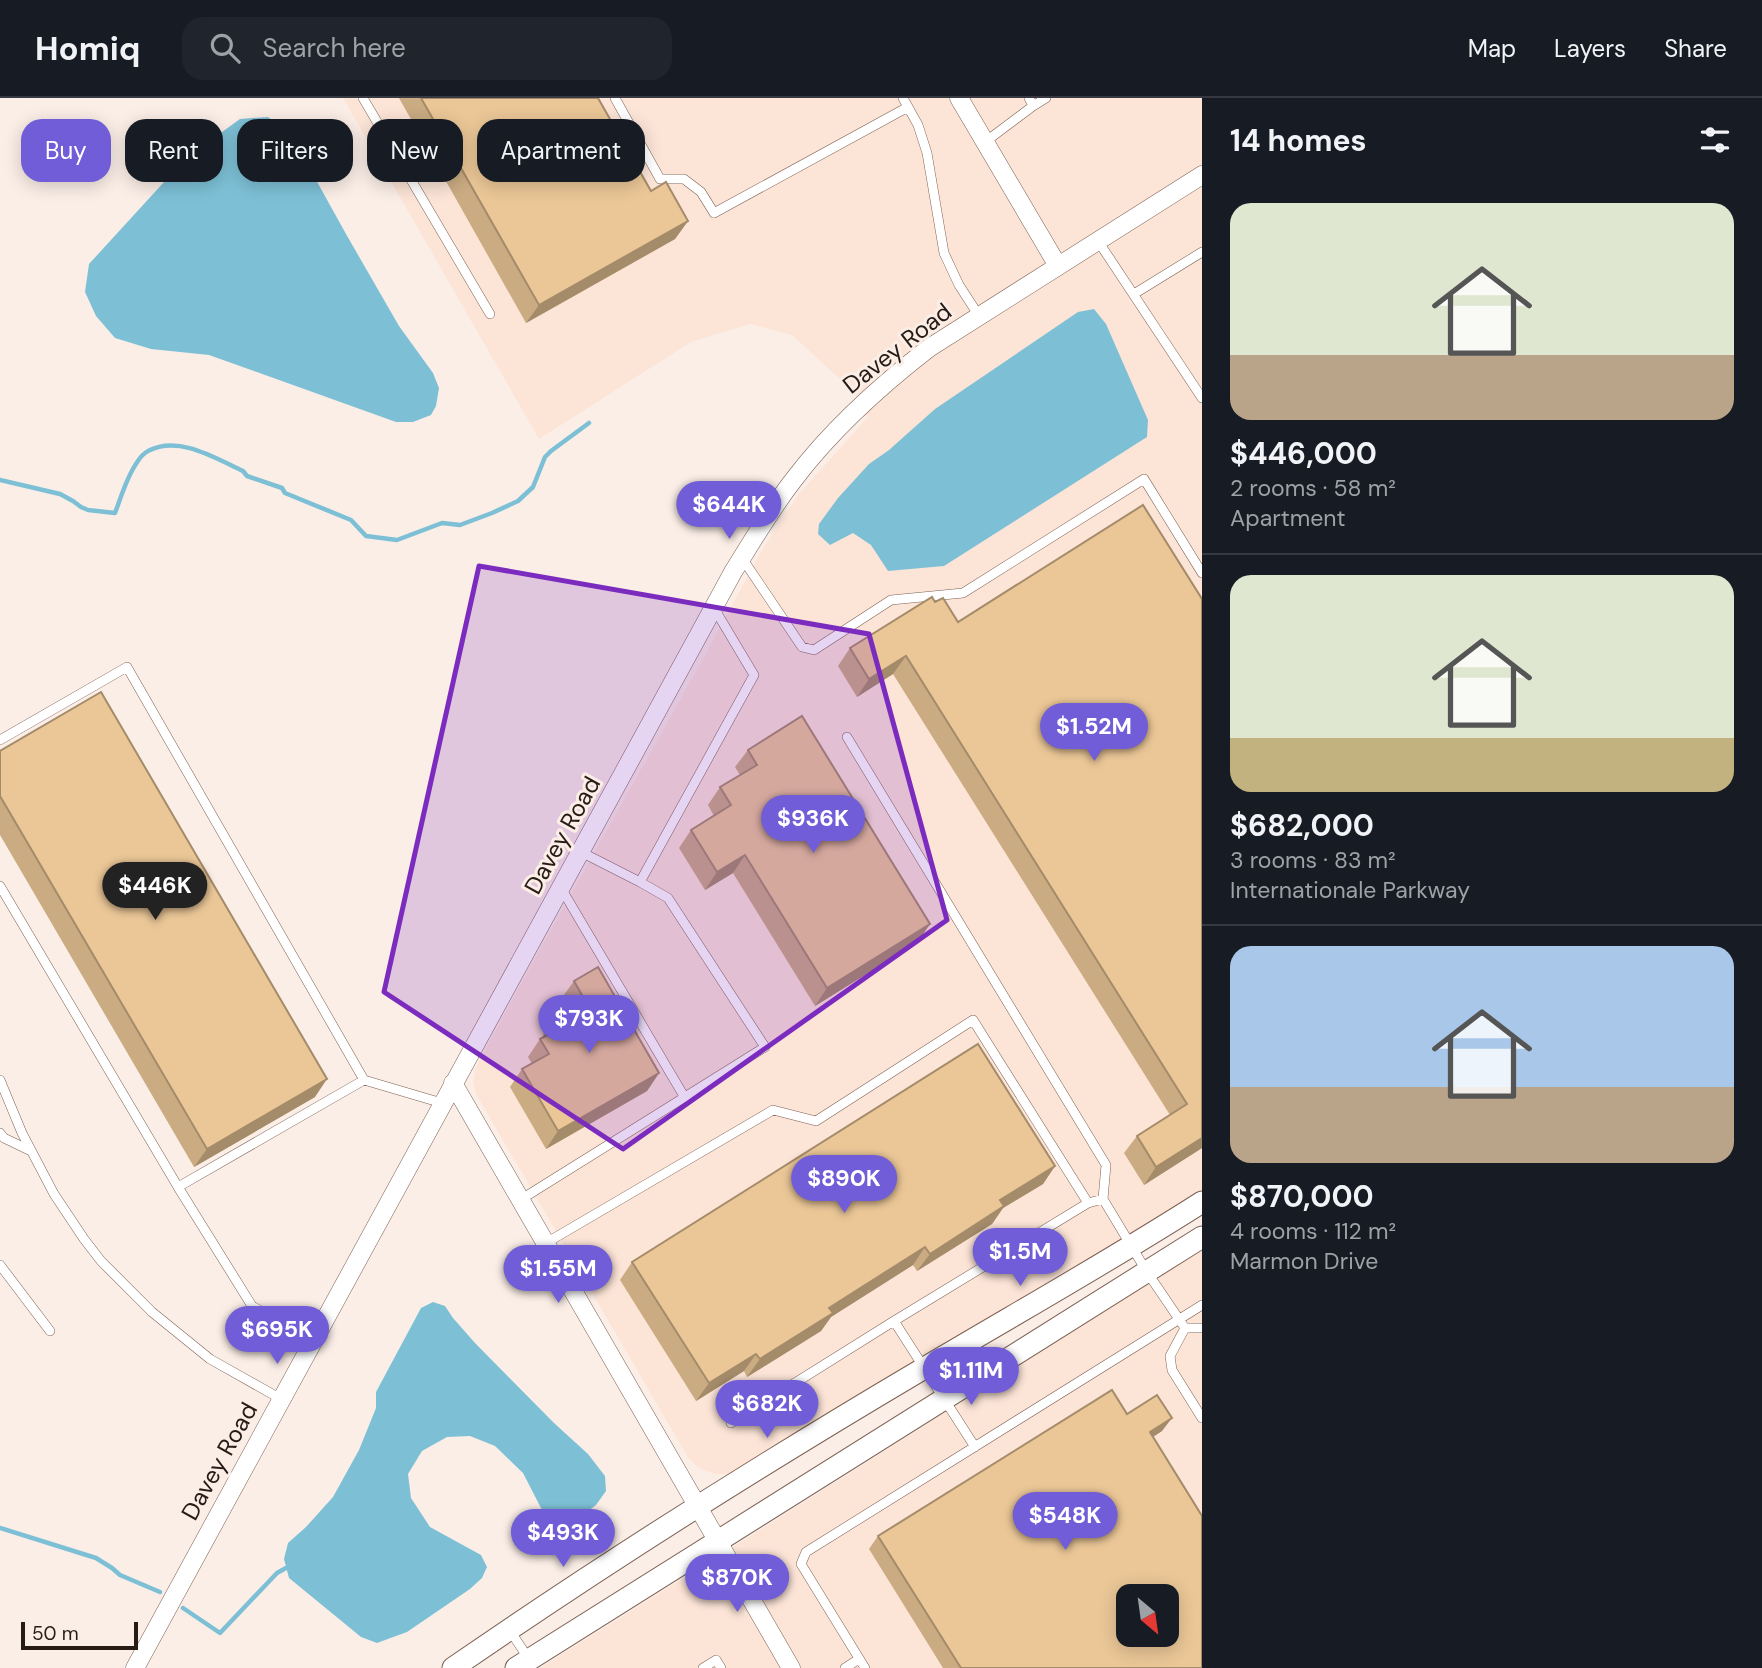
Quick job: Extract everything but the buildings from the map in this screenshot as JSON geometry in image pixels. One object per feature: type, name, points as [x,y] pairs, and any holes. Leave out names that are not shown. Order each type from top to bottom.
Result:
[{"type":"street","points":[[959,98],[1058,266]]},
{"type":"street","name":"Davey Road","points":[[135,1668],[442,1103],[766,518],[795,478],[841,425],[889,379],[929,348],[1202,175]]},
{"type":"street","points":[[453,1083],[791,1668]]},
{"type":"street","points":[[453,1668],[697,1507],[1202,1202]]},
{"type":"street","points":[[527,1665],[717,1541],[1202,1237]]},
{"type":"lane","points":[[363,98],[490,313]]},
{"type":"lane","points":[[615,98],[660,179],[684,179],[701,192],[714,213],[906,102],[923,137],[944,253],[959,285],[979,316]]},
{"type":"lane","points":[[985,142],[1031,102],[1046,98]]},
{"type":"lane","points":[[1098,241],[1202,398]]},
{"type":"lane","points":[[1134,294],[1202,252]]},
{"type":"lane","points":[[742,558],[802,647],[814,650],[891,600],[963,593],[1144,479],[1202,573]]},
{"type":"lane","points":[[640,882],[754,675],[714,608]]},
{"type":"lane","points":[[0,740],[127,667],[364,1080],[442,1103]]},
{"type":"lane","points":[[847,737],[1106,1165],[1103,1199],[1131,1247],[1185,1328]]},
{"type":"lane","points":[[520,1199],[765,1047],[668,898],[580,852]]},
{"type":"lane","points":[[0,886],[178,1187],[252,1306],[313,1341]]},
{"type":"lane","points":[[561,888],[685,1098]]},
{"type":"lane","points":[[545,1243],[773,1110],[816,1121],[973,1020],[1088,1203]]},
{"type":"lane","points":[[0,1080],[22,1133],[54,1194],[101,1261],[144,1304],[210,1359],[281,1399]]},
{"type":"lane","points":[[178,1187],[364,1080]]},
{"type":"lane","points":[[0,1133],[4,1138],[31,1151]]},
{"type":"lane","points":[[731,1423],[1088,1203],[1103,1199]]},
{"type":"lane","points":[[0,1265],[50,1331]]},
{"type":"lane","points":[[845,1668],[862,1664],[801,1564],[806,1552],[1202,1305]]},
{"type":"lane","points":[[894,1321],[975,1447]]},
{"type":"lane","points":[[1185,1328],[1202,1328]]},
{"type":"lane","points":[[1185,1328],[1170,1356],[1172,1370],[1202,1418]]},
{"type":"lane","points":[[509,1629],[527,1665]]},
{"type":"lane","points":[[703,1668],[716,1660],[721,1668]]},
{"type":"highlighted area","points":[[479,566],[869,634],[947,920],[623,1149],[384,992]]},
{"type":"shaded area","points":[[343,98],[1202,98],[1202,1192],[731,1474],[715,1474],[699,1468],[689,1459],[476,1094],[473,1083],[476,1067],[762,550],[799,494],[868,417],[854,392],[792,335],[750,324],[691,342],[539,439],[391,182],[463,182],[463,119],[367,119],[367,140]]},
{"type":"shaded area","points":[[1202,1250],[1202,1668],[540,1668],[741,1542]]},
{"type":"water","points":[[237,121],[237,182],[317,182],[399,326],[433,373],[439,388],[436,406],[431,415],[413,422],[396,422],[209,355],[151,349],[115,338],[96,316],[85,292],[89,264],[164,182],[223,182],[223,131]]},
{"type":"water","points":[[1094,309],[1106,324],[1148,420],[1147,437],[944,566],[888,571],[871,545],[853,533],[830,545],[818,534],[819,524],[869,464],[935,409],[1078,312]]},
{"type":"water","points":[[433,1302],[445,1306],[475,1343],[588,1454],[605,1476],[606,1491],[596,1505],[580,1517],[562,1524],[551,1521],[523,1473],[495,1446],[470,1436],[447,1437],[422,1451],[408,1474],[411,1498],[430,1527],[481,1555],[487,1567],[482,1578],[470,1589],[407,1632],[377,1643],[361,1637],[289,1578],[284,1559],[288,1543],[333,1497],[359,1450],[376,1408],[376,1392],[421,1308]]},
{"type":"waterway","points":[[0,480],[60,494],[88,510],[115,513],[129,477],[143,455],[160,447],[184,447],[209,455],[243,471],[247,476],[282,488],[285,493],[351,520],[366,536],[397,540],[442,523],[460,525],[518,501],[533,487],[545,457],[589,423]]},
{"type":"waterway","points":[[0,1528],[96,1558],[120,1575],[160,1592]]},
{"type":"waterway","points":[[183,1608],[220,1633],[277,1573],[286,1568]]}]
